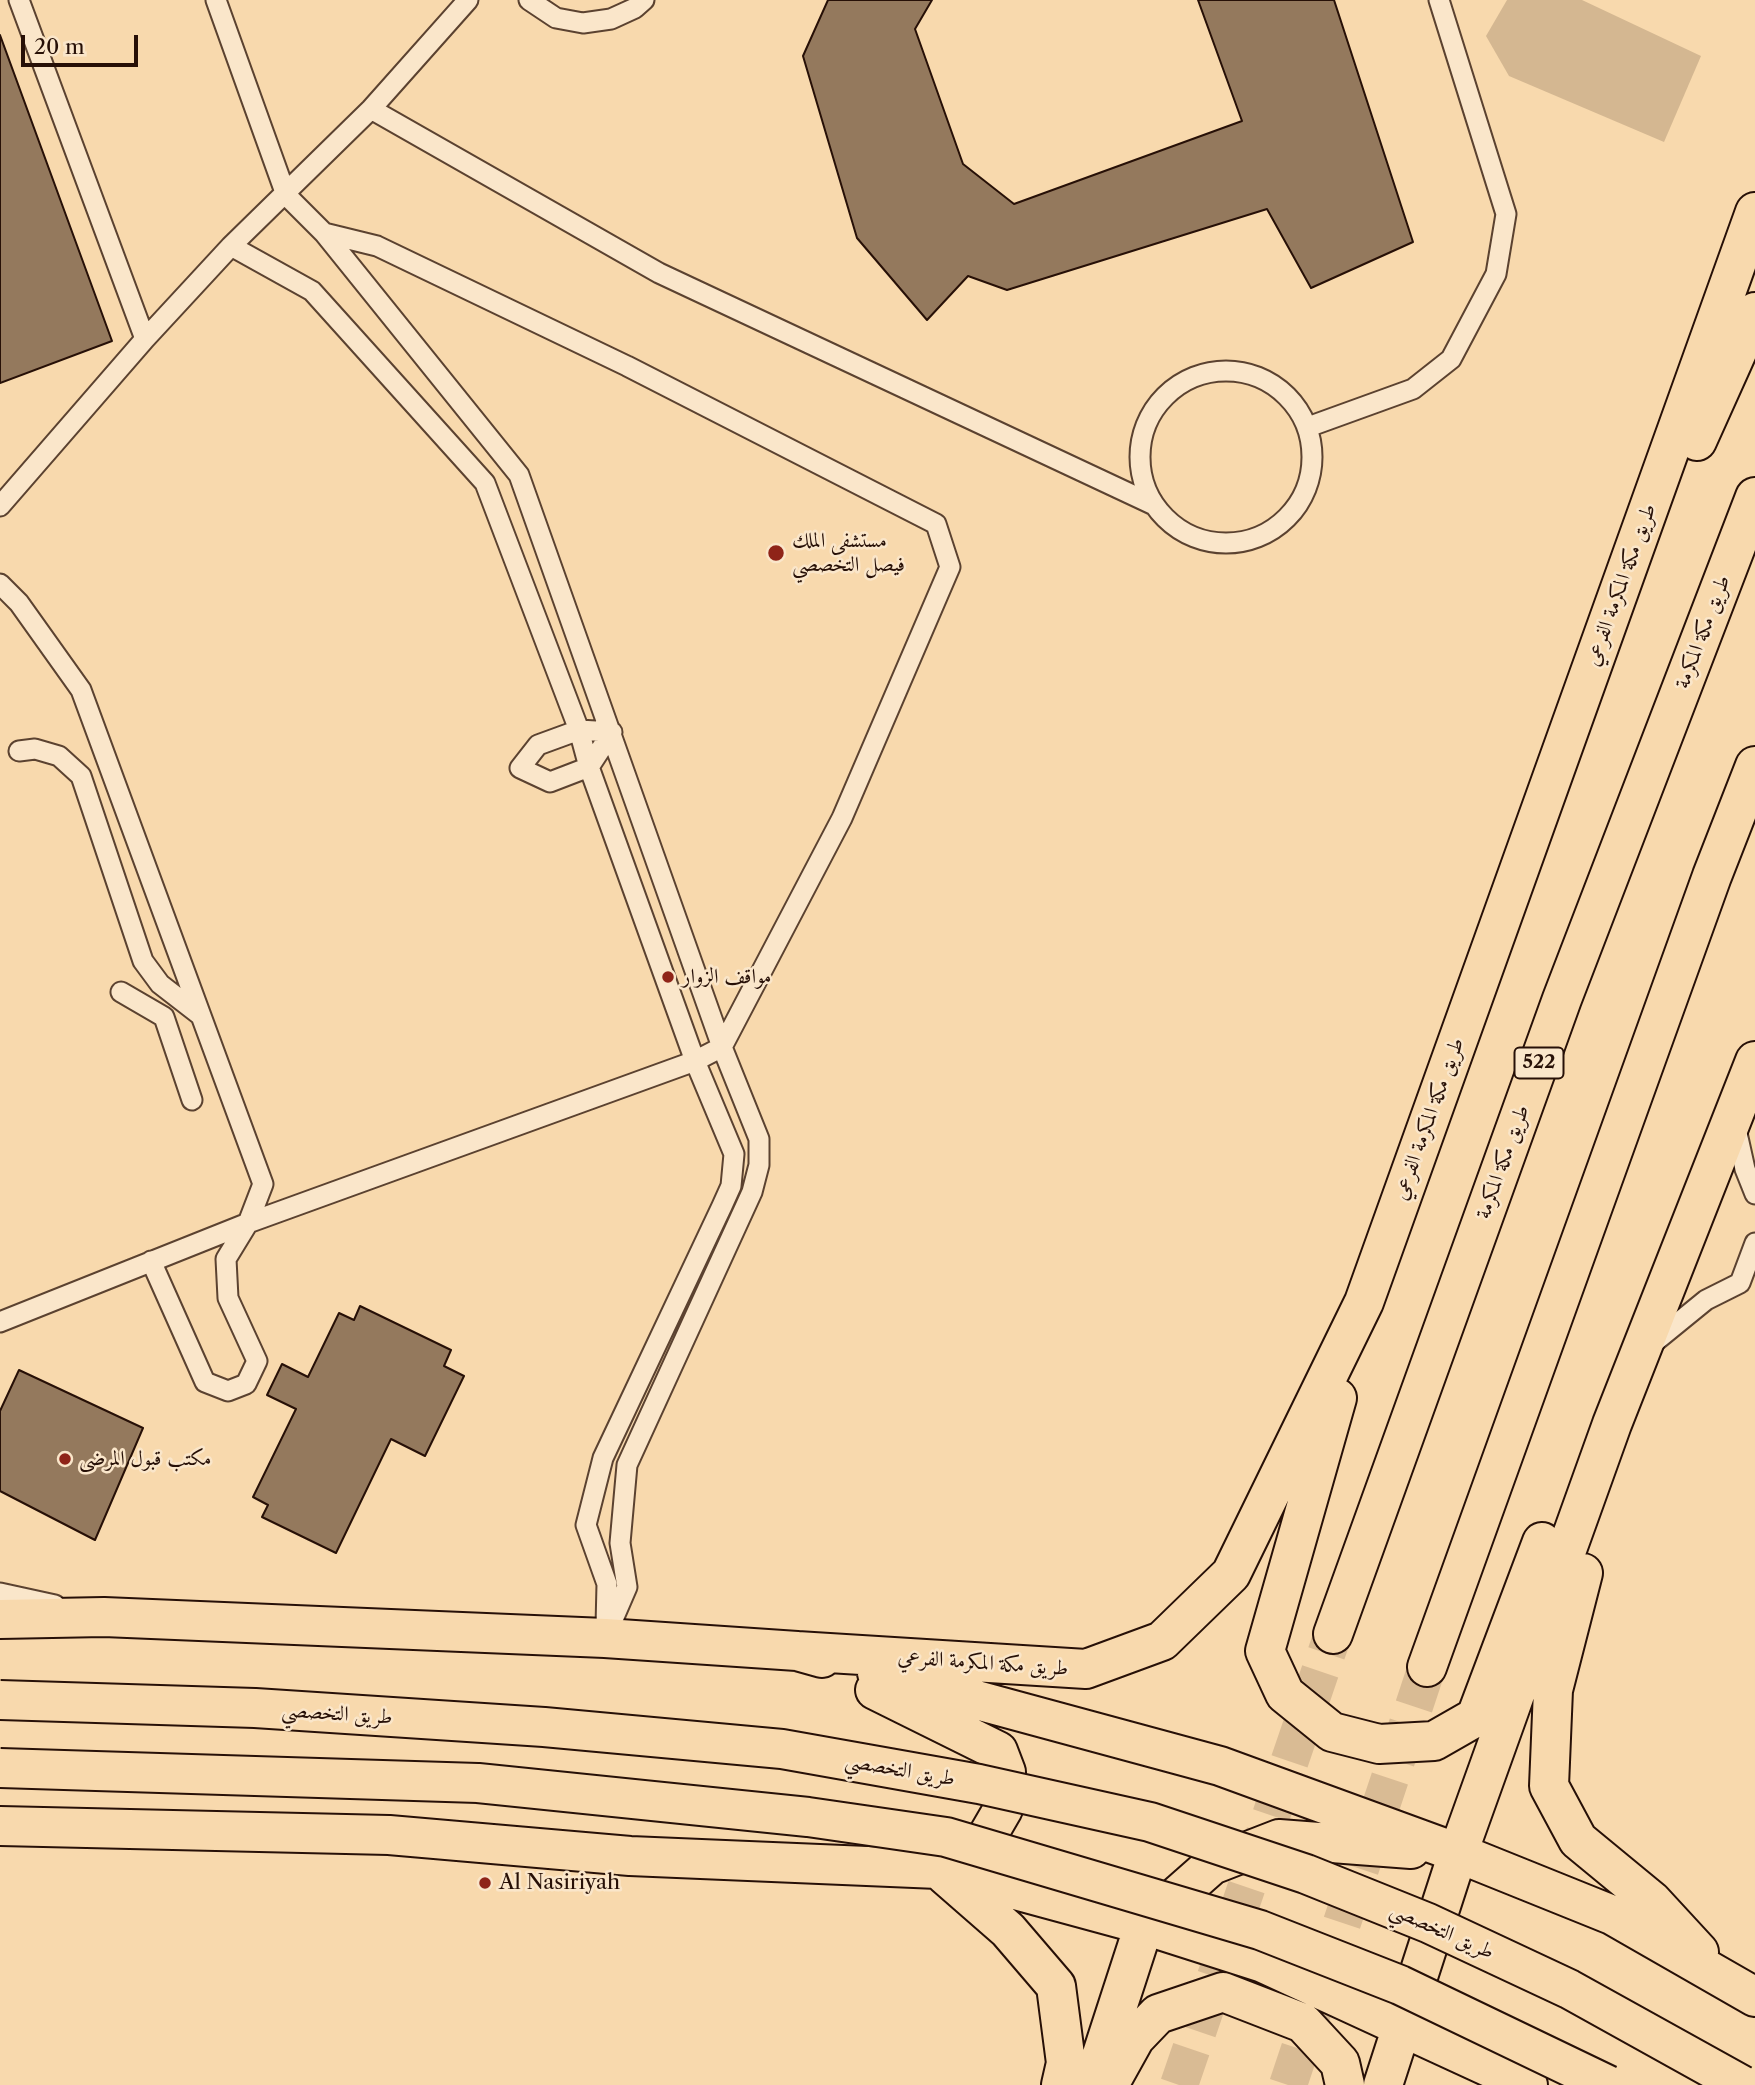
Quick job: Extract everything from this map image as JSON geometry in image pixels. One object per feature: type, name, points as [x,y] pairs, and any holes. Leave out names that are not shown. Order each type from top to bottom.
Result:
[{"type":"main road","name":"طريق مكة المكرمة الفرعي","points":[[797,1651],[1086,1669],[1163,1641],[1231,1574],[1364,1302],[1755,212]]},
{"type":"main road","points":[[1573,717],[1755,312]]},
{"type":"main road","name":"طريق مكة المكرمة","points":[[1333,1634],[1562,999],[1755,497]]},
{"type":"main road","points":[[1427,1667],[1707,889],[1755,766]]},
{"type":"main road","points":[[1383,2085],[1458,1853],[1612,1424],[1742,1110],[1755,1061]]},
{"type":"main road","points":[[1364,1302],[1265,1651],[1285,1694],[1332,1732],[1379,1744],[1434,1741],[1476,1717],[1553,1513],[1612,1424]]},
{"type":"main road","points":[[1612,1424],[1599,1520],[1553,1690],[1549,1787],[1578,1840],[1653,1901],[1739,1988]]},
{"type":"main road","points":[[0,1619],[104,1616],[605,1638],[797,1651],[1220,1766],[1458,1853],[1612,1915],[1739,1988]]},
{"type":"main road","points":[[797,1651],[998,1751],[1006,1772],[1003,1810],[985,1840],[952,1865],[938,1869]]},
{"type":"main road","name":"طريق التخصصي","points":[[0,1700],[254,1708],[544,1727],[782,1749],[979,1784],[1150,1822],[1306,1874],[1428,1923],[1569,1989],[1742,2085]]},
{"type":"main road","points":[[0,1768],[478,1783],[808,1817],[946,1837],[1260,1930],[1400,1985],[1608,2085]]},
{"type":"main road","points":[[0,1826],[389,1835],[630,1856],[938,1869],[1144,1925],[1264,1964],[1528,2085]]},
{"type":"main road","points":[[1092,2085],[1144,1925],[1212,1865],[1279,1839],[1458,1853]]},
{"type":"main road","points":[[938,1869],[1008,1930],[1056,1986],[1066,2063],[1061,2085]]},
{"type":"main road","points":[[1109,2085],[1135,2038],[1158,2014],[1223,1992],[1303,2024],[1340,2063],[1345,2085]]},
{"type":"lane","points":[[19,0],[145,339]]},
{"type":"lane","points":[[216,0],[286,195],[324,233],[519,475],[722,1047],[759,1139],[759,1165],[752,1192],[627,1465],[620,1542],[627,1587],[605,1638]]},
{"type":"lane","points":[[0,506],[145,339],[231,246],[371,109],[468,0]]},
{"type":"lane","points":[[529,0],[556,18],[583,23],[611,19],[635,8],[644,0]]},
{"type":"lane","points":[[1308,427],[1413,389],[1451,359],[1496,274],[1506,214],[1439,0]]},
{"type":"lane","points":[[371,109],[659,273],[1154,505]]},
{"type":"lane","points":[[0,1322],[248,1223],[695,1061],[722,1047],[842,818],[950,567],[936,524],[627,366],[377,246],[324,233]]},
{"type":"lane","points":[[231,246],[312,291],[485,482],[579,730],[589,767],[695,1061],[734,1154],[731,1186],[603,1458],[586,1525],[607,1584],[605,1638]]},
{"type":"lane","points":[[1212,371],[1242,371],[1270,381],[1293,401],[1308,427],[1313,457],[1308,487],[1294,511],[1275,529],[1250,541],[1223,544],[1196,539],[1172,526],[1154,505],[1143,481],[1140,453],[1145,427],[1160,401],[1183,381],[1212,371]]},
{"type":"lane","points":[[0,584],[19,603],[81,690],[263,1184],[248,1223],[226,1259],[228,1298],[257,1361],[246,1384],[228,1391],[205,1382],[151,1262]]},
{"type":"lane","points":[[579,730],[612,732],[589,767],[550,782],[520,768],[538,745],[579,730]]},
{"type":"lane","points":[[19,751],[35,749],[59,756],[81,776],[143,961],[160,984],[201,1015]]},
{"type":"lane","points":[[121,992],[164,1017],[192,1100]]},
{"type":"lane","points":[[1742,1110],[1745,1169],[1755,1194]]},
{"type":"lane","points":[[1640,1353],[1706,1300],[1740,1283],[1755,1242]]},
{"type":"lane","points":[[0,1592],[104,1616]]},
{"type":"shaded area","points":[[1507,0],[1582,0],[1701,56],[1664,142],[1509,76],[1486,36]]},
{"type":"building","points":[[828,0],[932,0],[915,29],[963,164],[1014,204],[1242,121],[1198,0],[1334,0],[1413,242],[1311,288],[1267,209],[1007,290],[968,276],[927,320],[857,238],[803,56]]},
{"type":"building","points":[[0,35],[112,341],[0,383]]},
{"type":"building","points":[[360,1306],[451,1350],[444,1366],[464,1376],[425,1456],[391,1439],[336,1553],[262,1517],[268,1505],[253,1497],[296,1409],[267,1395],[282,1364],[308,1377],[339,1313],[354,1320]]},
{"type":"building","name":"مكتب قبول المرضى","points":[[19,1370],[143,1428],[95,1540],[0,1491],[0,1411]]},
{"type":"tunnel","points":[[1179,2085],[1333,1634]]},
{"type":"tunnel","points":[[1288,2085],[1427,1667]]},
{"type":"place","name":"مستشفى الملك فيصل التخصصي","points":[[776,553]]},
{"type":"place","name":"مواقف الزوار","points":[[668,977]]},
{"type":"place","name":"مكتب قبول المرضى","points":[[65,1459]]},
{"type":"place","name":"Al Nasiriyah","points":[[485,1883]]}]
